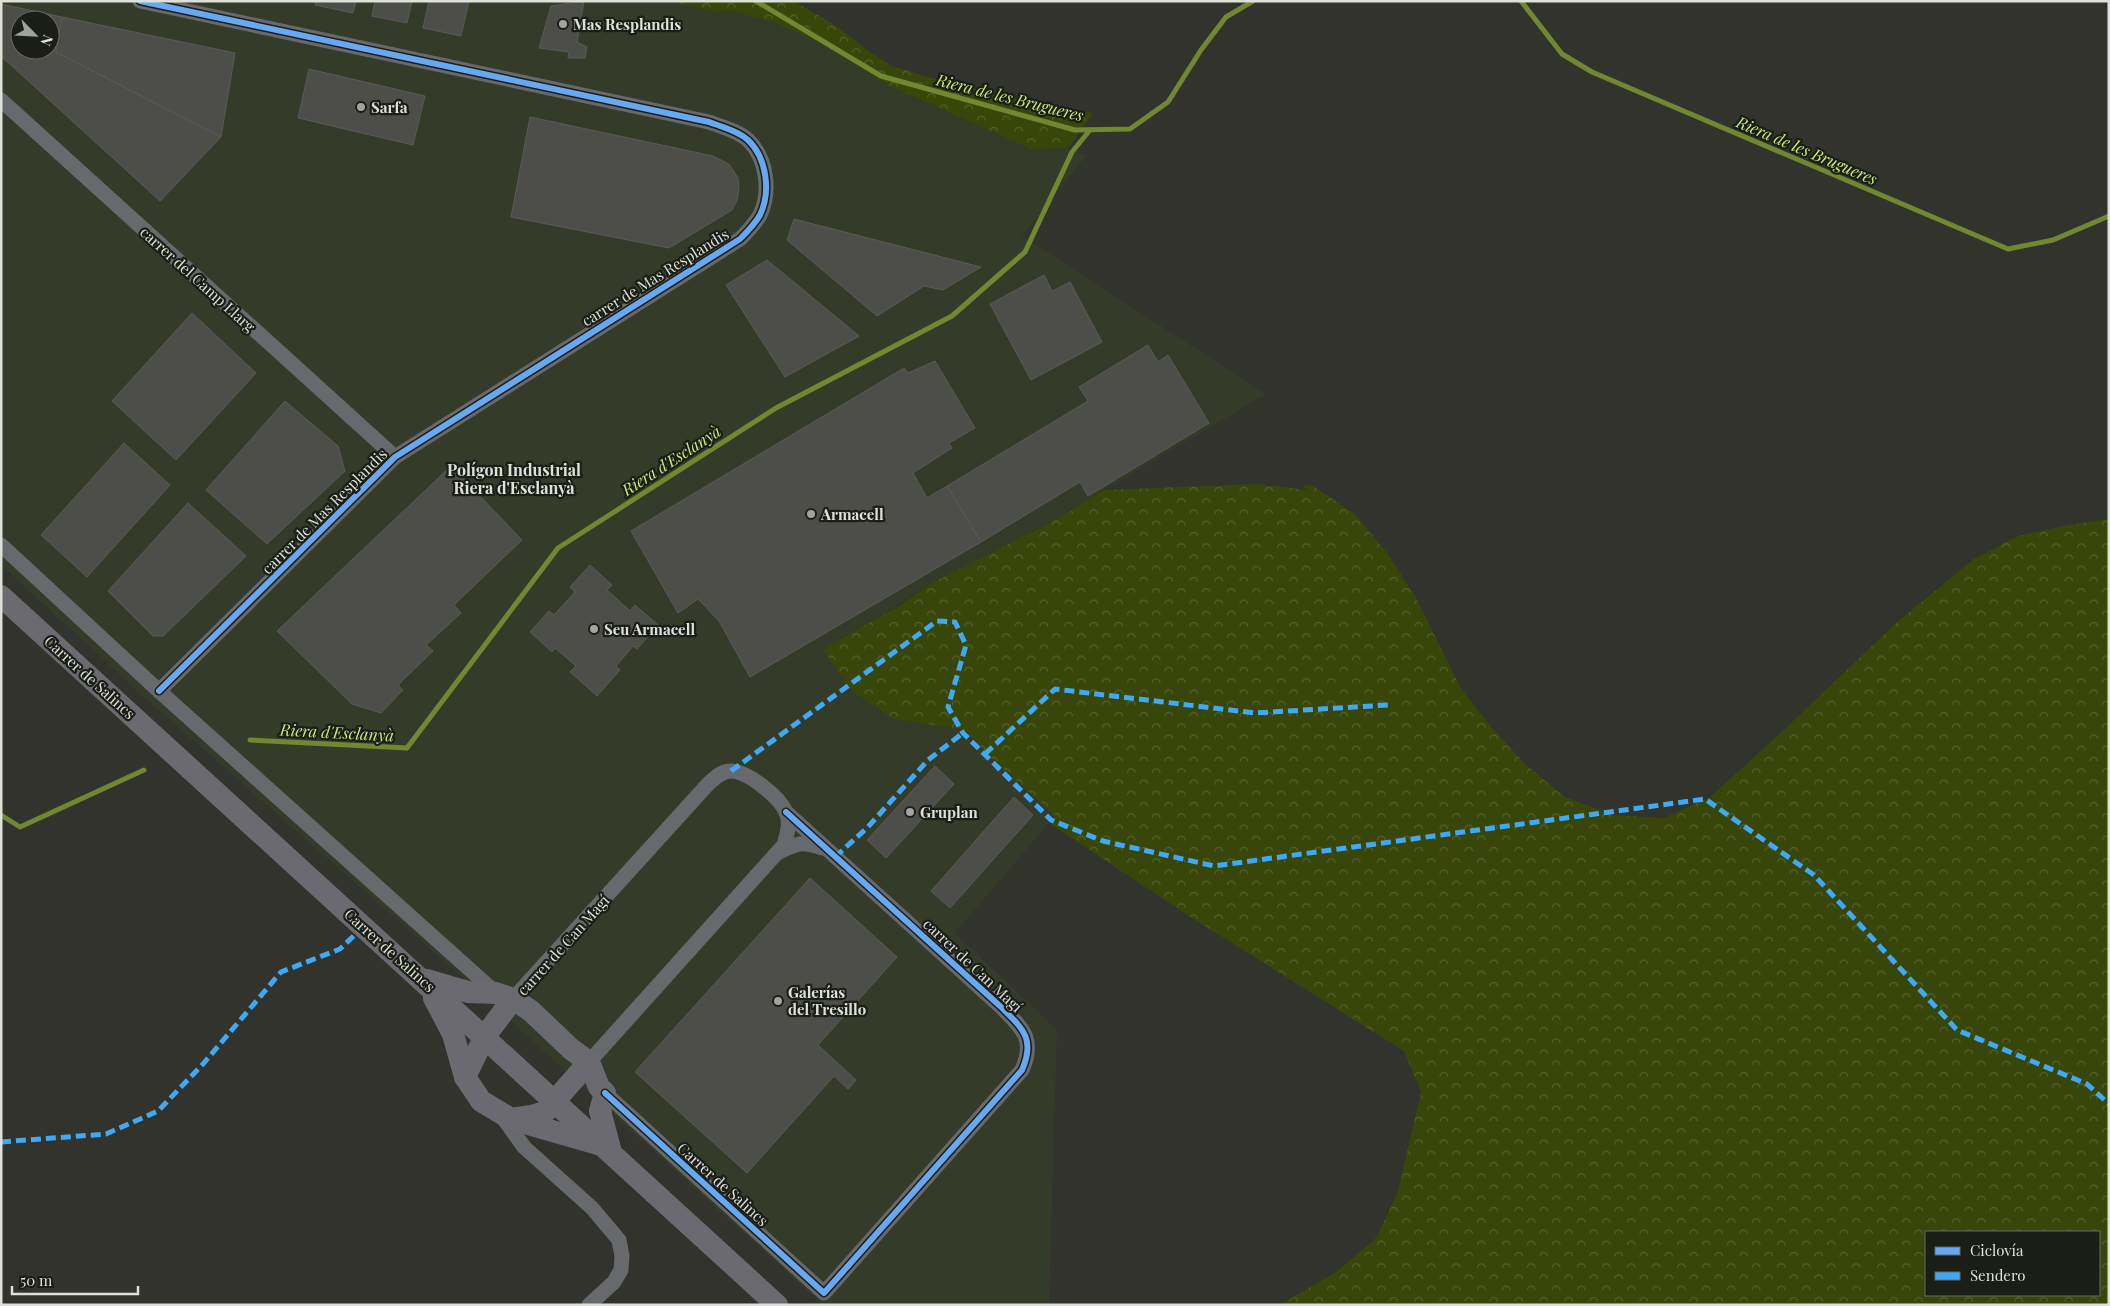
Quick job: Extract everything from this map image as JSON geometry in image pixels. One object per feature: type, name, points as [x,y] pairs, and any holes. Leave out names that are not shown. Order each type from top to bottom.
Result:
[{"type":"main road","name":"Carrer de Salincs","points":[[1,596],[777,1305]]},
{"type":"main road","points":[[421,978],[468,992],[504,996],[531,1011],[571,1049],[589,1062],[599,1087],[605,1093],[600,1111],[607,1149],[505,1116],[481,1100],[465,1077],[453,1034],[421,978]]},
{"type":"main road","points":[[465,1077],[504,996]]},
{"type":"main road","points":[[505,1116],[531,1116],[545,1112],[556,1102],[589,1062]]},
{"type":"street","name":"carrer de Mas Resplandis","points":[[140,1],[709,122],[729,129],[747,139],[758,153],[764,170],[766,184],[764,203],[759,216],[740,239],[395,457],[159,691]]},
{"type":"street","name":"carrer del Camp Llarg","points":[[1,100],[395,457]]},
{"type":"street","points":[[1,544],[159,691],[504,996]]},
{"type":"street","name":"carrer de Can Magí","points":[[504,996],[709,783],[721,773],[732,771],[748,776],[774,797],[786,812],[826,850],[1000,1006],[1021,1028],[1028,1041],[1028,1056],[1022,1070],[824,1293]]},
{"type":"street","name":"carrer de Can Magí","points":[[589,1062],[784,846],[789,829],[786,812]]},
{"type":"street","name":"carrer de Can Magí","points":[[779,852],[793,845],[805,842],[826,850]]},
{"type":"street","name":"Carrer de Salincs","points":[[605,1093],[824,1293]]},
{"type":"street","points":[[505,1116],[524,1147],[592,1208],[619,1240],[622,1256],[621,1270],[614,1282],[589,1305]]},
{"type":"shaded area","points":[[1,1],[670,1],[714,12],[733,11],[776,23],[817,41],[890,86],[1031,149],[1068,148],[1086,156],[1022,236],[1266,394],[1063,516],[932,583],[861,629],[838,639],[894,719],[966,730],[994,761],[1057,816],[955,933],[1057,1030],[1049,1305],[823,1305],[451,967],[147,700],[1,565]]},
{"type":"green space","points":[[670,1],[794,1],[836,26],[874,55],[892,66],[1046,107],[1093,113],[1068,148],[1031,149],[890,86],[817,41],[776,23],[733,11],[714,12]]},
{"type":"green space","points":[[1257,484],[1307,490],[1303,485],[1313,486],[1355,514],[1387,553],[1415,596],[1460,687],[1491,727],[1526,765],[1565,797],[1613,815],[1664,818],[1710,797],[1785,729],[1896,623],[1974,559],[2018,536],[2068,525],[2109,519],[2109,1305],[1280,1305],[1339,1270],[1377,1237],[1398,1191],[1421,1092],[1404,1051],[1189,916],[1049,823],[1056,816],[994,761],[966,730],[894,719],[851,690],[823,649],[897,607],[932,583],[1063,516],[1104,490]]},
{"type":"building","points":[[316,1],[356,1],[353,13],[315,5]]},
{"type":"building","points":[[375,1],[412,1],[407,23],[372,16]]},
{"type":"building","points":[[429,1],[469,1],[461,36],[423,28]]},
{"type":"building","name":"Mas Resplandis","points":[[584,1],[577,42],[587,47],[585,58],[568,58],[569,52],[539,48],[551,6]]},
{"type":"building","points":[[1,4],[29,10],[10,10],[10,60],[60,60],[60,54],[221,137],[160,201],[1,56]]},
{"type":"building","points":[[62,17],[235,53],[221,137],[60,54]]},
{"type":"building","name":"Sarfa","points":[[309,69],[425,96],[413,145],[298,118]]},
{"type":"building","points":[[530,117],[713,156],[729,164],[738,178],[737,200],[732,210],[669,248],[511,217]]},
{"type":"building","points":[[794,219],[981,267],[943,290],[924,286],[877,316],[787,240]]},
{"type":"building","points":[[767,260],[859,336],[785,377],[726,285]]},
{"type":"building","points":[[1044,275],[1052,291],[1070,282],[1102,342],[1031,380],[990,304]]},
{"type":"building","points":[[192,313],[256,373],[176,460],[112,401]]},
{"type":"building","points":[[1148,345],[1158,362],[1168,355],[1209,423],[1088,496],[1080,482],[981,542],[947,486],[1088,401],[1079,387]]},
{"type":"building","name":"Armacell","points":[[935,361],[975,428],[949,443],[952,448],[913,473],[927,498],[947,486],[981,542],[750,677],[719,621],[698,599],[678,613],[631,531],[904,368],[908,373]]},
{"type":"building","points":[[285,401],[338,446],[345,471],[267,544],[206,490]]},
{"type":"building","points":[[124,443],[170,485],[87,577],[41,535]]},
{"type":"building","points":[[451,466],[522,540],[454,605],[461,613],[426,645],[433,651],[398,685],[403,690],[381,713],[352,704],[277,631]]},
{"type":"building","points":[[188,503],[246,556],[163,636],[153,636],[108,591]]},
{"type":"building","name":"Seu Armacell","points":[[590,565],[612,585],[607,590],[630,611],[635,605],[658,625],[637,649],[633,646],[616,666],[620,670],[597,696],[570,672],[576,666],[555,648],[552,652],[530,632],[549,611],[554,615],[575,592],[570,587]]},
{"type":"building","name":"Gruplan","points":[[935,766],[954,784],[886,858],[867,840]]},
{"type":"building","points":[[1014,797],[1033,815],[950,908],[931,891]]},
{"type":"building","name":"Galerías del Tresillo","points":[[810,878],[897,957],[818,1045],[856,1080],[848,1089],[834,1076],[747,1173],[635,1072]]},
{"type":"waterway","name":"Riera de les Brugueres","points":[[756,1],[881,76],[1075,130],[1130,129],[1168,102],[1201,50],[1226,17],[1253,1]]},
{"type":"waterway","name":"Riera de les Brugueres","points":[[1521,1],[1562,54],[1592,72],[2008,249],[2053,240],[2109,216]]},
{"type":"waterway","name":"Riera d'Esclanyà","points":[[250,740],[407,748],[558,548],[776,408],[952,316],[1025,252],[1072,152],[1090,130]]},
{"type":"waterway","name":"Riera d'Esclanyà","points":[[1,815],[20,827],[144,770]]},
{"type":"marked path","points":[[731,771],[937,621],[955,622],[966,645],[948,707],[963,733],[1051,820],[1103,841],[1214,866],[1705,799],[1814,875],[1957,1030],[2087,1084],[2109,1104]]},
{"type":"marked path","points":[[985,754],[1055,689],[1255,713],[1388,705]]},
{"type":"marked path","points":[[835,857],[867,828],[928,760],[963,733]]},
{"type":"marked path","points":[[1,1142],[106,1134],[158,1111],[203,1064],[281,972],[340,949],[364,926]]},
{"type":"cycle path","points":[[140,1],[709,122],[735,132],[748,140],[754,147],[763,166],[766,186],[760,215],[740,239],[395,457],[159,691]]},
{"type":"cycle path","points":[[605,1093],[824,1293],[1022,1070],[1028,1050],[1027,1041],[1015,1021],[786,812]]},
{"type":"place","name":"Mas Resplandis","points":[[563,24]]},
{"type":"place","name":"Sarfa","points":[[361,107]]},
{"type":"place","name":"Armacell","points":[[811,514]]},
{"type":"place","name":"Seu Armacell","points":[[594,629]]},
{"type":"place","name":"Gruplan","points":[[910,812]]},
{"type":"place","name":"Galerías del Tresillo","points":[[778,1001]]},
{"type":"district","name":"Polígon Industrial Riera d'Esclanyà","points":[[514,478]]}]
